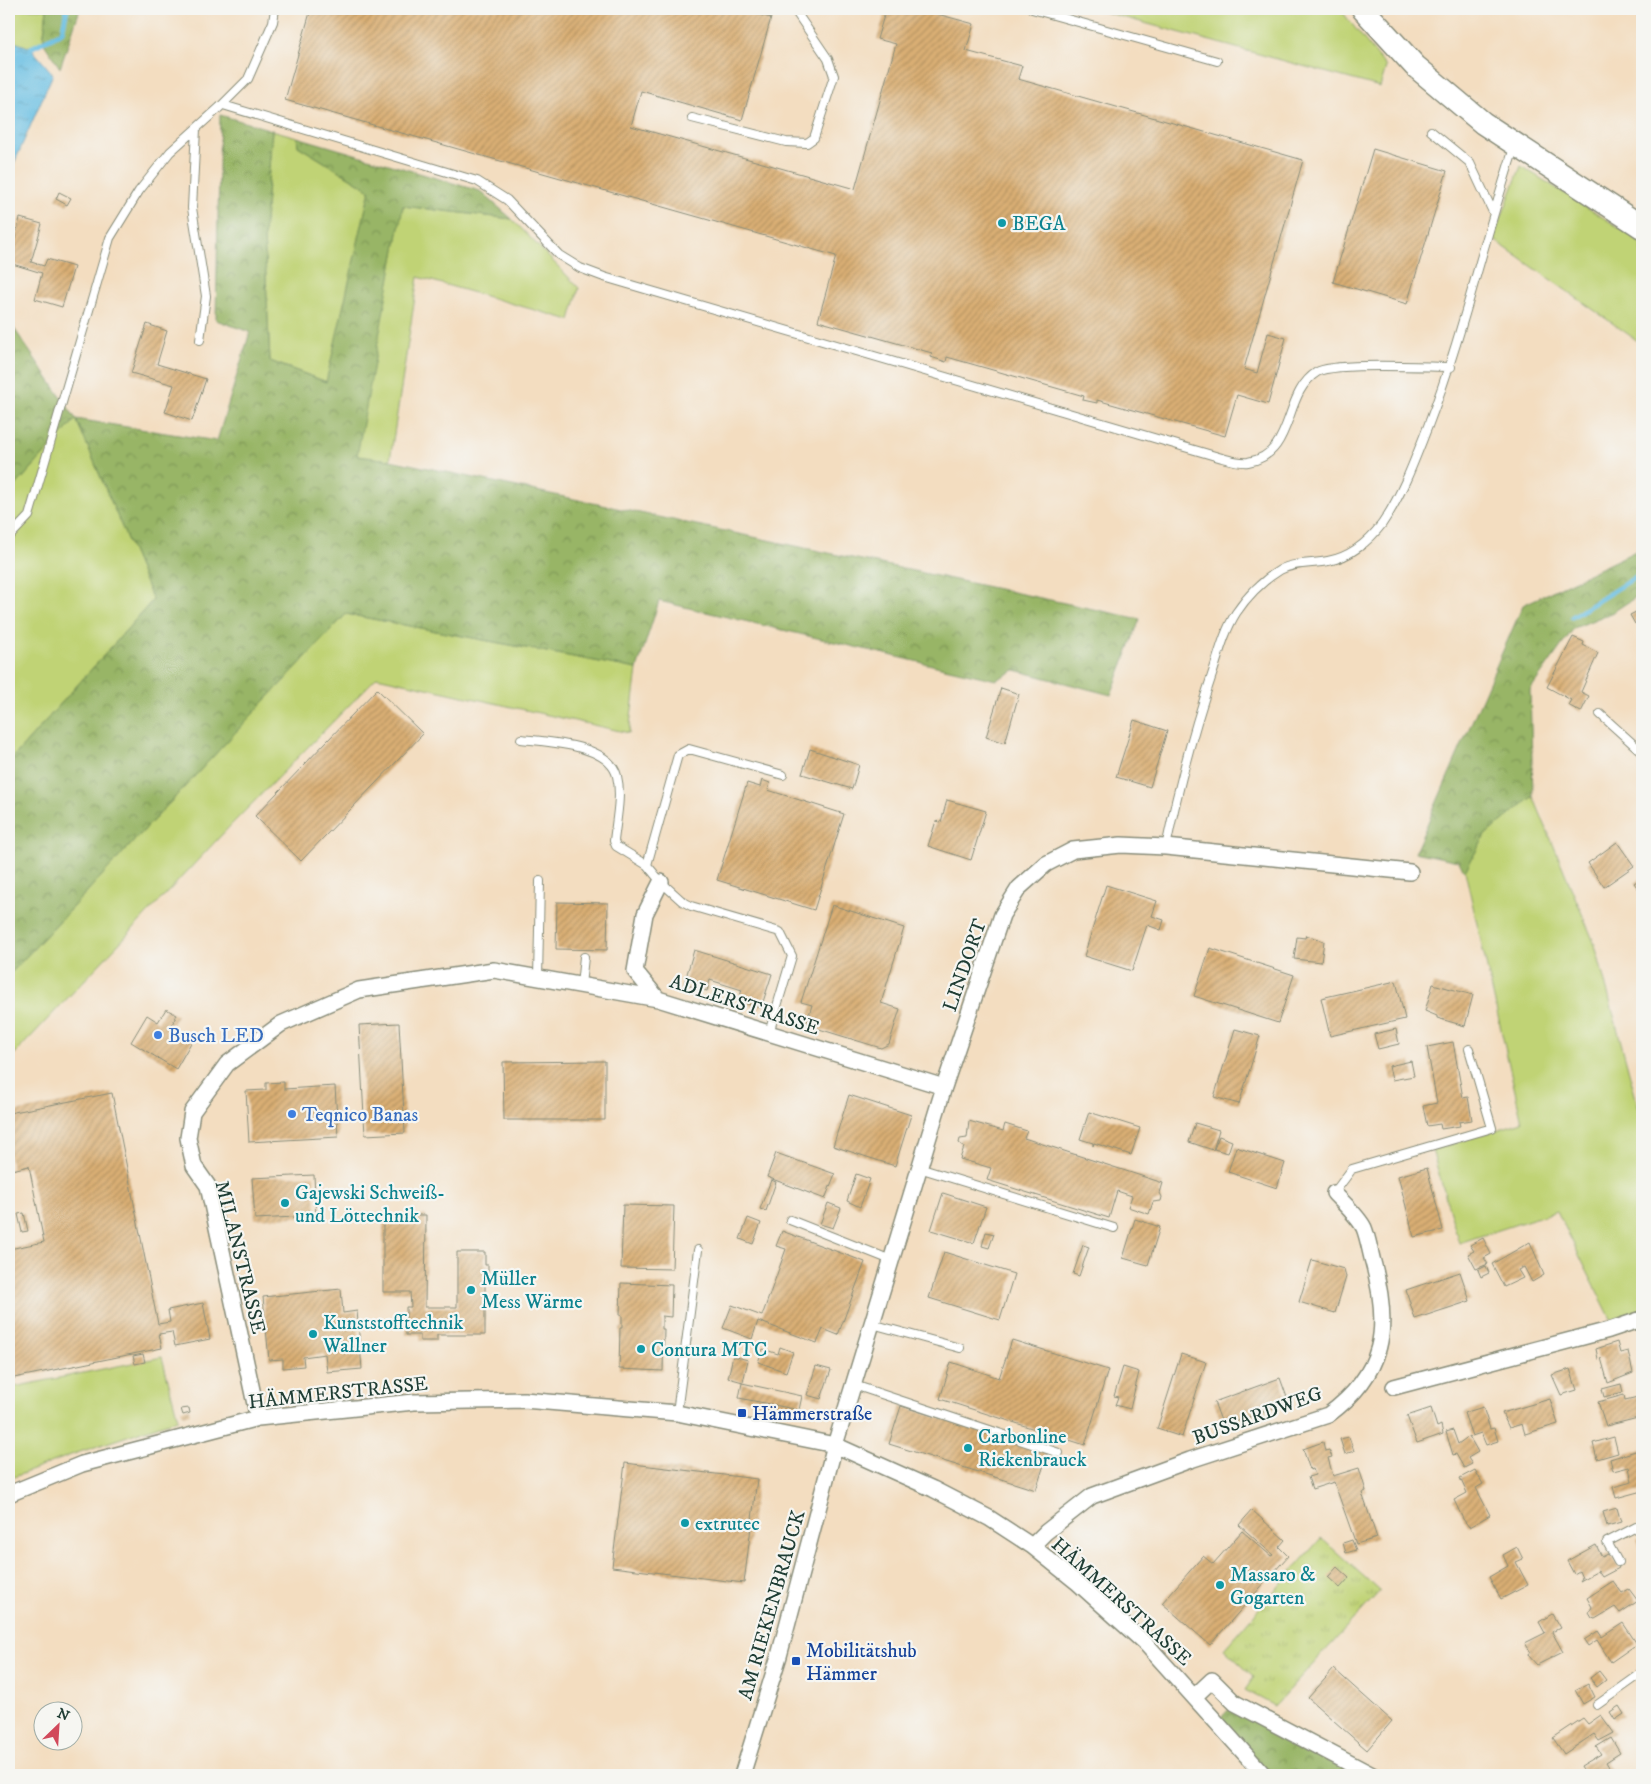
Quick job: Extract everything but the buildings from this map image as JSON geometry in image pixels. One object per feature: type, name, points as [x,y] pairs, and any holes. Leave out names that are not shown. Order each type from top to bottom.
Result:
[{"type":"main road","points":[[1363,9],[1415,66],[1483,123],[1642,227]]},
{"type":"street","name":"LINDORT","points":[[835,1445],[944,1087],[1002,915],[1019,888],[1046,864],[1073,850],[1121,845],[1166,847],[1410,872]]},
{"type":"street","name":"ADLERSTRASSE","points":[[661,882],[645,914],[634,971],[658,999],[944,1087]]},
{"type":"street","name":"MILANSTRASSE","points":[[258,1418],[208,1186],[194,1166],[188,1138],[192,1112],[227,1064],[281,1024],[360,990],[494,970],[658,999]]},
{"type":"street","name":"BUSSARDWEG","points":[[1032,1546],[1046,1532],[1092,1496],[1190,1460],[1328,1414],[1347,1401],[1363,1382],[1381,1347],[1380,1288],[1364,1228],[1334,1193]]},
{"type":"street","points":[[1394,1387],[1609,1330],[1642,1319]]},
{"type":"street","name":"HÄMMERSTRASSE","points":[[9,1494],[82,1464],[258,1418],[359,1406],[459,1400],[524,1400],[677,1413],[835,1445],[934,1489],[989,1518],[1032,1546],[1078,1583],[1147,1645],[1264,1775]]},
{"type":"street","name":"AM RIEKENBRAUCK","points":[[742,1775],[779,1656],[835,1445]]},
{"type":"street","name":"HÄMMERSTRASSE","points":[[1194,1696],[1212,1680],[1235,1704],[1372,1775]]},
{"type":"lane","points":[[9,537],[29,516],[110,238],[139,191],[170,152],[248,79],[273,22],[275,9]]},
{"type":"lane","points":[[692,118],[786,142],[807,142],[814,138],[834,76],[828,59],[794,9]]},
{"type":"lane","points":[[1032,9],[1217,61]]},
{"type":"lane","points":[[222,105],[478,181],[507,200],[559,255],[580,268],[604,277],[1222,458],[1247,462],[1264,456],[1276,448],[1303,386],[1318,372],[1352,366],[1450,367]]},
{"type":"lane","points":[[196,129],[192,208],[206,296],[200,340]]},
{"type":"lane","points":[[1432,131],[1470,162],[1493,212]]},
{"type":"lane","points":[[1166,847],[1191,741],[1225,635],[1235,614],[1254,589],[1284,568],[1329,561],[1350,554],[1364,542],[1382,524],[1417,454],[1450,367],[1493,212],[1515,145]]},
{"type":"lane","points":[[1600,714],[1642,752]]},
{"type":"lane","points":[[521,738],[578,747],[594,753],[610,764],[617,775],[619,792],[614,841],[616,846],[647,865],[661,882],[682,901],[691,906],[780,932],[792,956],[769,1033]]},
{"type":"lane","points":[[647,865],[678,755],[689,748],[783,775]]},
{"type":"lane","points":[[538,978],[540,881]]},
{"type":"lane","points":[[581,985],[584,957]]},
{"type":"lane","points":[[1334,1193],[1352,1169],[1492,1128],[1469,1049]]},
{"type":"lane","points":[[919,1168],[1114,1228]]},
{"type":"lane","points":[[790,1220],[891,1260]]},
{"type":"lane","points":[[677,1413],[698,1250]]},
{"type":"lane","points":[[872,1324],[960,1348]]},
{"type":"lane","points":[[854,1385],[1059,1453]]},
{"type":"lane","points":[[1618,1562],[1607,1542],[1642,1524]]},
{"type":"lane","points":[[1597,1705],[1642,1673]]},
{"type":"green space","points":[[9,9],[47,9],[43,42],[27,47],[9,40]]},
{"type":"green space","points":[[47,9],[80,9],[60,68],[43,42]]},
{"type":"green space","points":[[1093,9],[1340,9],[1386,67],[1380,87]]},
{"type":"green space","points":[[220,115],[272,130],[264,235],[270,361],[326,382],[370,190],[298,146],[297,137],[480,191],[512,219],[403,206],[357,456],[390,460],[1140,619],[1111,695],[1015,670],[996,680],[659,601],[637,669],[346,614],[9,975],[9,762],[153,600],[76,419],[217,441],[250,332],[216,320]]},
{"type":"green space","points":[[272,130],[297,137],[298,146],[370,190],[327,382],[270,361],[264,235]]},
{"type":"green space","points":[[1521,166],[1631,235],[1642,245],[1642,344],[1493,239]]},
{"type":"green space","points":[[403,206],[512,219],[579,288],[570,320],[418,277],[390,460],[356,456]]},
{"type":"green space","points":[[9,321],[76,419],[9,493]]},
{"type":"green space","points":[[76,419],[153,600],[9,762],[9,493]]},
{"type":"green space","points":[[1642,548],[1642,593],[1613,612],[1574,628],[1530,690],[1533,796],[1485,835],[1465,871],[1458,861],[1415,852],[1523,605]]},
{"type":"green space","points":[[346,614],[637,669],[629,733],[377,677],[231,825],[9,1060],[9,975]]},
{"type":"green space","points":[[1533,796],[1595,945],[1642,1115],[1642,1311],[1612,1321],[1557,1211],[1459,1243],[1432,1150],[1522,1122],[1465,871],[1485,835]]},
{"type":"green space","points":[[162,1357],[178,1419],[71,1455],[9,1479],[9,1388]]},
{"type":"green space","points":[[1321,1538],[1380,1591],[1275,1706],[1245,1690],[1254,1677],[1224,1649]]},
{"type":"green space","points":[[1235,1703],[1372,1775],[1264,1775],[1217,1722]]},
{"type":"water","points":[[9,40],[31,48],[53,74],[9,175]]},
{"type":"waterway","points":[[31,48],[62,32],[67,9]]},
{"type":"waterway","points":[[1572,617],[1642,573]]},
{"type":"place","name":"BEGA","points":[[1002,223]]},
{"type":"place","name":"Busch LED","points":[[158,1035]]},
{"type":"place","name":"Teqnico Banas","points":[[292,1114]]},
{"type":"place","name":"Gajewski Schweiß- und Löttechnik","points":[[285,1203]]},
{"type":"place","name":"Müller Mess Wärme","points":[[471,1290]]},
{"type":"place","name":"Kunststofftechnik Wallner","points":[[313,1334]]},
{"type":"place","name":"Contura MTC","points":[[641,1349]]},
{"type":"place","name":"Hämmerstraße","points":[[742,1413]]},
{"type":"place","name":"Carbonline Riekenbrauck","points":[[968,1448]]},
{"type":"place","name":"extrutec","points":[[685,1523]]},
{"type":"place","name":"Massaro & Gogarten","points":[[1220,1585]]},
{"type":"place","name":"Mobilitätshub Hämmer","points":[[796,1661]]}]
